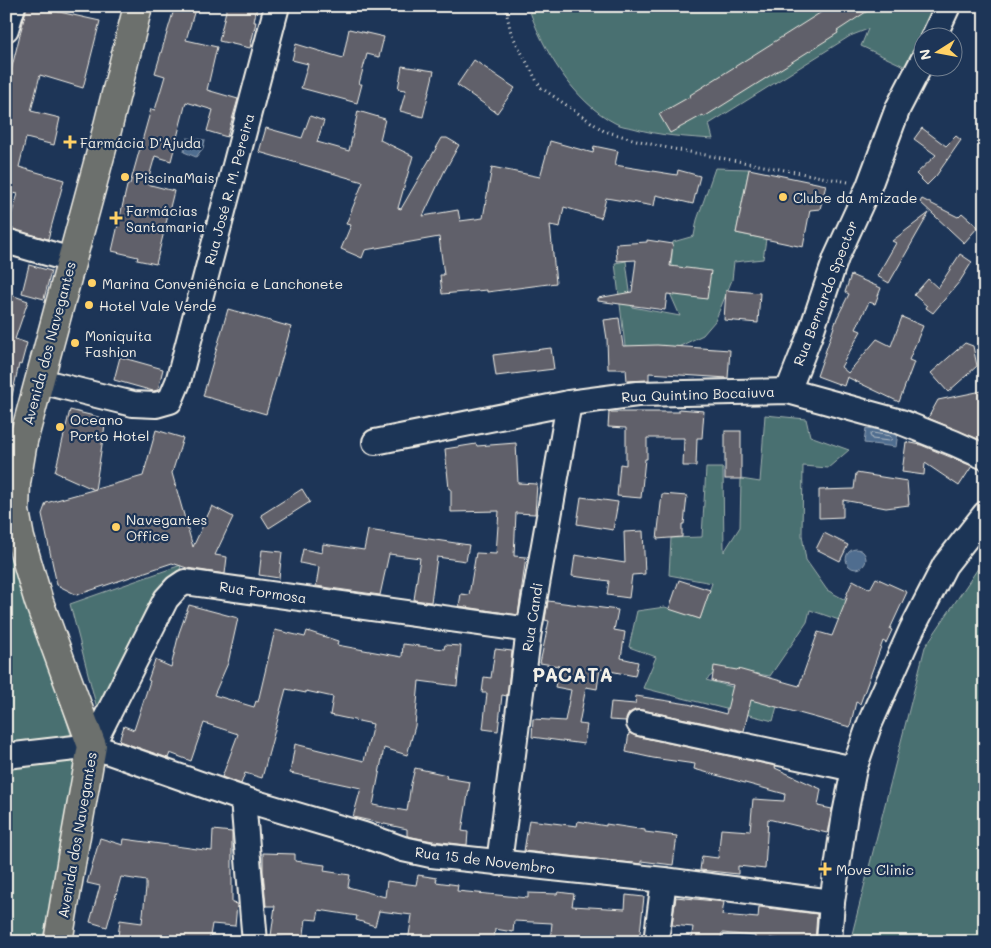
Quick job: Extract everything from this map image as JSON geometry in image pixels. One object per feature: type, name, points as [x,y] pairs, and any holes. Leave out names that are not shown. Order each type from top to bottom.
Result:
[{"type":"main road","name":"Avenida dos Navegantes","points":[[58,942],[92,746],[46,621],[20,538],[15,511],[14,439],[40,381],[138,6]]},
{"type":"street","points":[[6,29],[13,6]]},
{"type":"street","name":"Rua José R. M. Pereira","points":[[40,381],[133,404],[156,405],[170,401],[180,373],[277,6]]},
{"type":"street","points":[[938,28],[948,6]]},
{"type":"street","name":"Rua Bernardo Spector","points":[[788,391],[810,335],[836,258],[868,186],[898,108],[914,77]]},
{"type":"street","points":[[6,241],[71,260]]},
{"type":"street","name":"Rua Quintino Bocaiuva","points":[[375,442],[569,403],[637,394],[722,394],[788,391],[901,422],[985,457]]},
{"type":"street","name":"Rua Candi","points":[[499,863],[529,630],[569,403]]},
{"type":"street","points":[[830,942],[832,902],[839,850],[854,769],[874,715],[912,630],[945,565],[985,514]]},
{"type":"street","name":"Rua Formosa","points":[[92,746],[166,599],[176,588],[186,582],[529,630]]},
{"type":"street","points":[[639,723],[854,769]]},
{"type":"street","points":[[6,756],[92,746]]},
{"type":"street","name":"Rua 15 de Novembro","points":[[92,746],[243,799],[364,835],[402,849],[431,855],[664,880],[832,902]]},
{"type":"street","points":[[243,799],[255,942]]},
{"type":"street","points":[[656,942],[664,880]]},
{"type":"path","points":[[505,6],[511,33],[540,87],[604,131],[658,146],[868,186]]},
{"type":"green space","points":[[528,6],[936,6],[925,28],[914,28],[914,51],[906,67],[861,46],[868,29],[850,36],[709,124],[713,139],[673,136],[643,131],[622,126],[600,114],[586,102],[561,73],[534,23]]},
{"type":"green space","points":[[715,168],[749,169],[736,233],[766,239],[763,259],[734,262],[732,280],[715,321],[703,335],[670,351],[625,346],[615,263],[626,261],[632,307],[680,316],[669,291],[673,242],[694,236],[697,220]]},
{"type":"green space","points":[[765,415],[806,419],[810,436],[849,450],[828,468],[803,466],[802,535],[806,560],[827,590],[849,602],[839,620],[810,610],[807,622],[770,676],[720,668],[706,680],[779,699],[773,721],[643,688],[656,657],[629,647],[637,611],[665,607],[700,619],[712,583],[669,575],[671,538],[702,537],[706,468],[723,468],[724,552],[740,527],[741,479],[760,482]]},
{"type":"green space","points":[[6,527],[72,738],[6,746]]},
{"type":"green space","points":[[985,558],[985,942],[850,942],[925,647]]},
{"type":"green space","points":[[181,565],[179,575],[101,724],[70,604]]},
{"type":"green space","points":[[76,759],[73,796],[42,942],[6,942],[6,768]]},
{"type":"water","points":[[187,138],[205,140],[203,148],[196,157],[184,152]]},
{"type":"water","points":[[866,428],[898,432],[896,447],[864,443]]},
{"type":"water","points":[[852,549],[860,549],[866,555],[866,563],[860,569],[852,569],[846,563],[846,555]]},
{"type":"building","points":[[27,6],[47,6],[56,9],[55,11],[100,21],[83,88],[40,75],[31,111],[60,118],[54,145],[26,138],[19,167],[64,180],[48,239],[7,228],[18,194],[13,193],[12,196],[6,196],[6,91]]},
{"type":"building","points":[[175,6],[196,6],[186,40],[217,47],[207,90],[238,99],[227,137],[207,131],[213,110],[186,102],[171,161],[155,156],[147,184],[174,191],[156,264],[137,260],[138,257],[112,251],[127,186],[130,184],[151,109],[155,110],[165,76],[155,73]]},
{"type":"building","points":[[227,6],[257,6],[254,22],[256,22],[250,48],[219,41]]},
{"type":"building","points":[[831,6],[875,6],[837,31],[838,33],[704,117],[703,115],[670,133],[659,114],[691,96]]},
{"type":"building","points":[[349,29],[384,37],[379,57],[367,54],[359,84],[362,84],[357,103],[301,88],[308,64],[292,60],[296,44],[343,58]]},
{"type":"building","points":[[474,60],[515,88],[497,113],[457,85]]},
{"type":"building","points":[[402,66],[434,71],[423,117],[400,111],[406,90],[398,89]]},
{"type":"building","points":[[358,111],[385,119],[380,140],[413,156],[398,208],[401,209],[442,138],[447,138],[459,145],[423,216],[458,210],[460,221],[483,218],[492,167],[540,177],[550,141],[593,153],[594,146],[618,151],[615,165],[677,175],[678,170],[700,176],[693,204],[656,195],[654,206],[606,198],[601,218],[564,207],[560,227],[550,225],[556,283],[487,292],[487,290],[442,294],[440,275],[444,275],[439,237],[365,250],[362,258],[341,249],[351,225],[346,224],[363,182],[259,152],[266,128],[302,138],[310,116],[324,121],[317,142],[349,151]]},
{"type":"building","points":[[922,128],[946,146],[956,136],[961,140],[936,176],[927,185],[916,174],[936,155],[914,139]]},
{"type":"building","name":"Clube da Amizade","points":[[749,169],[826,185],[820,209],[810,210],[803,247],[736,233]]},
{"type":"building","points":[[922,199],[958,217],[962,213],[978,227],[964,243],[920,202]]},
{"type":"building","points":[[929,213],[889,283],[877,276],[896,243],[892,241]]},
{"type":"building","points":[[647,240],[673,244],[670,266],[711,271],[707,299],[667,294],[665,310],[598,301],[598,298],[632,292],[636,260],[617,261],[616,244],[647,242]]},
{"type":"building","points":[[960,254],[972,262],[960,281],[933,313],[914,295],[928,279],[938,288]]},
{"type":"building","points":[[29,265],[51,271],[44,299],[22,293]]},
{"type":"building","points":[[851,275],[881,288],[875,304],[869,302],[856,329],[861,331],[841,367],[848,373],[877,339],[891,346],[902,317],[923,326],[909,360],[914,362],[899,402],[847,377],[844,386],[817,376],[837,318],[849,294],[845,292]]},
{"type":"building","points":[[726,290],[760,293],[758,323],[724,320]]},
{"type":"building","points":[[6,293],[28,301],[15,339],[27,343],[21,365],[19,364],[12,396],[6,396]]},
{"type":"building","points":[[228,309],[291,327],[266,414],[203,396]]},
{"type":"building","points":[[619,318],[623,346],[657,345],[730,350],[728,378],[649,373],[649,380],[627,381],[626,369],[608,369],[604,320]]},
{"type":"building","points":[[965,343],[973,346],[977,366],[948,392],[931,373]]},
{"type":"building","points":[[551,348],[554,369],[496,376],[493,355]]},
{"type":"building","points":[[120,357],[163,369],[158,390],[153,391],[114,380]]},
{"type":"building","points":[[982,391],[985,404],[985,442],[928,418],[938,400]]},
{"type":"building","points":[[679,409],[704,411],[702,438],[697,438],[696,466],[683,466],[684,438],[647,438],[647,459],[645,459],[641,498],[617,496],[620,464],[626,465],[626,428],[608,427],[609,412],[679,412]]},
{"type":"building","points":[[70,410],[106,419],[95,490],[55,472]]},
{"type":"building","name":"Navegantes Office","points":[[156,430],[183,438],[172,473],[193,547],[212,506],[233,517],[215,555],[227,557],[225,574],[187,568],[172,563],[77,595],[57,585],[42,514],[46,503],[143,476]]},
{"type":"building","points":[[725,431],[741,431],[741,479],[725,479]]},
{"type":"building","points":[[906,442],[921,445],[972,466],[959,486],[925,463],[924,475],[902,472]]},
{"type":"building","points":[[516,443],[518,483],[537,484],[535,514],[516,513],[514,556],[526,557],[518,615],[459,606],[461,594],[469,595],[476,553],[496,554],[499,511],[451,512],[451,489],[449,489],[445,449],[476,444],[477,446]]},
{"type":"building","points":[[856,473],[907,481],[909,505],[886,508],[843,500],[843,517],[819,518],[819,490],[854,489]]},
{"type":"building","points":[[302,489],[310,502],[269,528],[261,515]]},
{"type":"building","points":[[662,494],[687,496],[684,524],[682,524],[682,537],[657,539]]},
{"type":"building","points":[[581,497],[618,502],[613,530],[577,524]]},
{"type":"building","points":[[368,530],[469,545],[466,561],[437,557],[431,602],[414,600],[420,558],[389,554],[380,595],[316,586],[319,567],[300,563],[303,549],[322,553],[323,544],[364,550]]},
{"type":"building","points":[[643,531],[645,574],[632,575],[629,598],[607,595],[609,581],[572,576],[575,555],[625,563],[624,532]]},
{"type":"building","points":[[824,533],[848,545],[840,561],[816,549]]},
{"type":"building","points":[[262,550],[282,552],[279,578],[259,575]]},
{"type":"building","points":[[876,578],[907,592],[890,629],[892,630],[886,643],[883,641],[860,704],[856,702],[850,727],[751,700],[744,731],[642,710],[635,710],[629,713],[626,721],[609,720],[611,702],[635,704],[636,696],[688,704],[726,714],[733,685],[712,681],[714,666],[738,669],[799,686],[818,632],[832,636],[853,580],[870,589]]},
{"type":"building","points":[[679,580],[710,590],[700,619],[669,609]]},
{"type":"building","points":[[548,601],[618,610],[614,630],[625,632],[621,658],[638,662],[635,676],[600,669],[597,689],[586,687],[579,724],[587,725],[584,744],[532,737],[533,719],[565,721],[571,690],[555,687],[559,666],[540,663],[549,621],[545,620]]},
{"type":"building","points":[[189,605],[238,618],[228,663],[214,695],[254,707],[256,701],[258,702],[275,630],[305,637],[307,631],[338,641],[337,645],[402,657],[403,644],[444,649],[445,645],[461,646],[457,686],[419,681],[415,726],[407,755],[384,748],[373,805],[407,811],[415,768],[447,775],[446,778],[470,782],[462,831],[468,832],[467,845],[407,836],[407,829],[353,817],[361,788],[290,773],[295,744],[364,761],[373,724],[330,715],[333,697],[286,689],[262,778],[245,773],[241,784],[222,777],[238,734],[204,723],[191,761],[170,753],[168,758],[119,741],[124,726],[134,730],[155,660],[171,667],[179,633]]},
{"type":"building","points":[[495,649],[512,651],[507,696],[502,695],[498,731],[483,729],[487,693],[482,693],[484,677],[491,678]]},
{"type":"building","points":[[629,733],[776,766],[775,768],[821,789],[818,806],[832,809],[827,833],[768,819],[765,869],[738,866],[738,874],[700,870],[702,856],[718,858],[721,829],[750,831],[753,799],[784,801],[785,794],[694,769],[695,764],[626,752]]},
{"type":"building","points":[[529,820],[577,826],[578,821],[606,826],[606,824],[677,836],[673,865],[641,861],[641,864],[524,851]]},
{"type":"building","points":[[213,830],[232,832],[232,903],[237,904],[235,926],[212,924],[209,942],[140,942],[140,940],[118,937],[120,920],[142,923],[146,888],[146,881],[121,877],[107,927],[90,922],[100,886],[87,883],[100,838],[123,845],[124,839],[212,851]]},
{"type":"building","points":[[263,853],[295,854],[295,861],[325,865],[324,871],[350,875],[348,887],[385,897],[387,881],[416,885],[418,875],[437,878],[436,882],[458,885],[457,891],[528,898],[528,893],[557,894],[558,892],[574,894],[572,906],[625,909],[626,895],[644,897],[639,942],[550,942],[552,923],[514,921],[513,932],[495,929],[494,942],[408,942],[412,915],[379,911],[375,926],[356,920],[357,916],[319,910],[317,920],[306,919],[303,941],[271,936],[275,906],[266,906]]},
{"type":"building","points":[[676,897],[724,902],[722,915],[758,918],[759,907],[817,914],[815,942],[795,942],[770,938],[770,942],[755,942],[755,936],[722,933],[720,942],[691,942],[693,927],[672,925]]},
{"type":"place","name":"Farmácia D'Ajuda","points":[[70,142]]},
{"type":"place","name":"PiscinaMais","points":[[125,177]]},
{"type":"place","name":"Clube da Amizade","points":[[783,197]]},
{"type":"place","name":"Farmácias Santamaria","points":[[116,218]]},
{"type":"place","name":"Marina Conveniência e Lanchonete","points":[[92,283]]},
{"type":"place","name":"Hotel Vale Verde","points":[[89,305]]},
{"type":"place","name":"Moniquita Fashion","points":[[75,343]]},
{"type":"place","name":"Oceano Porto Hotel","points":[[60,427]]},
{"type":"place","name":"Navegantes Office","points":[[116,527]]},
{"type":"place","name":"Move Clinic","points":[[825,869]]},
{"type":"district","name":"PACATA","points":[[573,674]]}]
